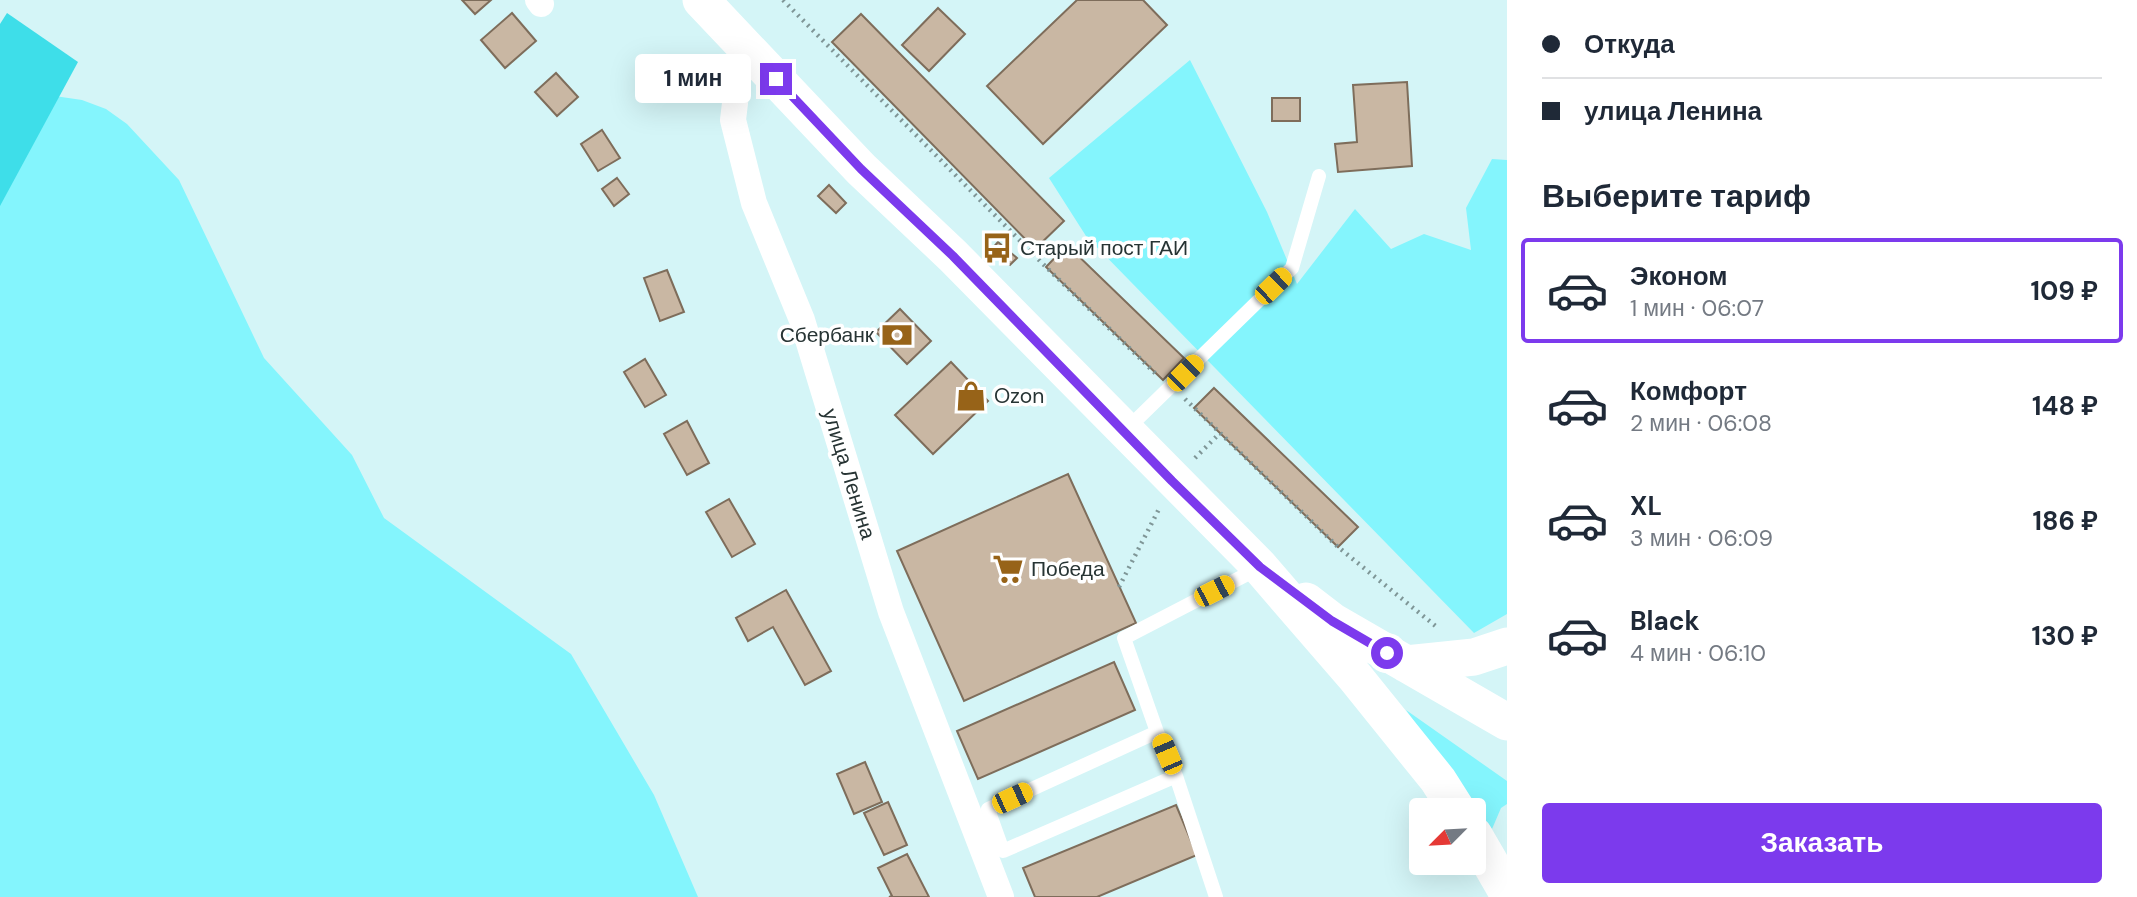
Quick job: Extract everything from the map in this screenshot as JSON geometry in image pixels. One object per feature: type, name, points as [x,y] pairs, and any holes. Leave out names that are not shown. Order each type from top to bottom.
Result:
[{"type":"main road","points":[[701,0],[861,169],[953,256],[1260,567],[1355,677],[1449,798]]},
{"type":"main road","points":[[1260,567],[1332,621],[1507,722]]},
{"type":"main road","points":[[1406,664],[1490,651]]},
{"type":"main road","points":[[1502,882],[1507,832]]},
{"type":"main road","points":[[1486,855],[1502,882]]},
{"type":"street","name":"улица Ленина","points":[[742,44],[733,120],[754,203],[802,320],[891,612],[1001,897]]},
{"type":"lane","points":[[1124,432],[1292,268],[1319,176]]},
{"type":"lane","points":[[1216,897],[1177,776],[1157,732],[1124,638],[1260,567]]},
{"type":"lane","points":[[1157,732],[988,809],[1003,851],[1177,776]]},
{"type":"path","points":[[783,0],[1046,267],[1353,561],[1490,651]]},
{"type":"shaded area","points":[[7,13],[78,62],[0,206],[0,24]]},
{"type":"shaded area","points":[[1190,60],[1267,212],[1297,284],[1355,209],[1391,249],[1424,234],[1471,250],[1466,208],[1492,159],[1507,160],[1507,614],[1474,633],[1086,236],[1049,178]]},
{"type":"shaded area","points":[[0,88],[82,100],[106,109],[127,124],[179,180],[264,358],[352,455],[384,518],[571,654],[654,795],[698,897],[0,897]]},
{"type":"shaded area","points":[[1406,710],[1507,781],[1507,804],[1501,808],[1492,829],[1486,821],[1486,798],[1470,798]]},
{"type":"building","points":[[462,0],[491,0],[475,14]]},
{"type":"building","points":[[1077,0],[1143,0],[1167,25],[1043,144],[987,86]]},
{"type":"building","points":[[938,8],[965,34],[929,71],[902,45]]},
{"type":"building","points":[[512,13],[536,41],[505,68],[481,40]]},
{"type":"building","points":[[861,14],[1064,221],[1035,249],[832,42]]},
{"type":"building","points":[[556,73],[578,97],[557,116],[535,92]]},
{"type":"building","points":[[1407,82],[1412,166],[1338,172],[1335,144],[1357,142],[1353,85]]},
{"type":"building","points":[[1272,98],[1300,98],[1300,121],[1272,121]]},
{"type":"building","points":[[602,130],[620,158],[598,171],[581,144]]},
{"type":"building","points":[[617,178],[629,194],[614,206],[602,189]]},
{"type":"building","points":[[829,185],[846,203],[836,213],[818,196]]},
{"type":"building","points":[[998,242],[1017,258],[1010,265],[992,249]]},
{"type":"building","points":[[1067,245],[1184,358],[1163,380],[1046,267]]},
{"type":"building","points":[[667,270],[684,312],[660,321],[644,278]]},
{"type":"building","points":[[900,309],[931,341],[907,364],[876,332]]},
{"type":"building","points":[[645,359],[666,395],[645,407],[624,372]]},
{"type":"building","points":[[951,362],[988,401],[933,454],[895,415]]},
{"type":"building","points":[[1214,388],[1358,527],[1338,547],[1194,408]]},
{"type":"building","points":[[687,421],[709,463],[687,475],[664,434]]},
{"type":"building","name":"Победа","points":[[1068,474],[1136,623],[964,701],[897,551]]},
{"type":"building","points":[[729,499],[755,544],[732,557],[706,512]]},
{"type":"building","points":[[786,590],[831,671],[805,685],[773,627],[748,641],[736,618]]},
{"type":"building","points":[[1114,662],[1135,710],[978,779],[957,731]]},
{"type":"building","points":[[865,762],[882,802],[854,814],[837,774]]},
{"type":"building","points":[[888,802],[907,845],[884,855],[864,813]]},
{"type":"building","points":[[1176,805],[1197,855],[1097,897],[1035,897],[1023,868]]},
{"type":"building","points":[[907,854],[929,897],[889,897],[892,896],[878,868]]},
{"type":"place","name":"Старый пост ГАИ","points":[[997,248]]},
{"type":"place","name":"Сбербанк","points":[[897,335]]},
{"type":"place","name":"Ozon","points":[[971,396]]},
{"type":"place","name":"Победа","points":[[1008,569]]},
{"type":"route","points":[[776,79],[861,169],[953,256],[1172,481],[1260,567],[1332,621],[1387,653]]}]
